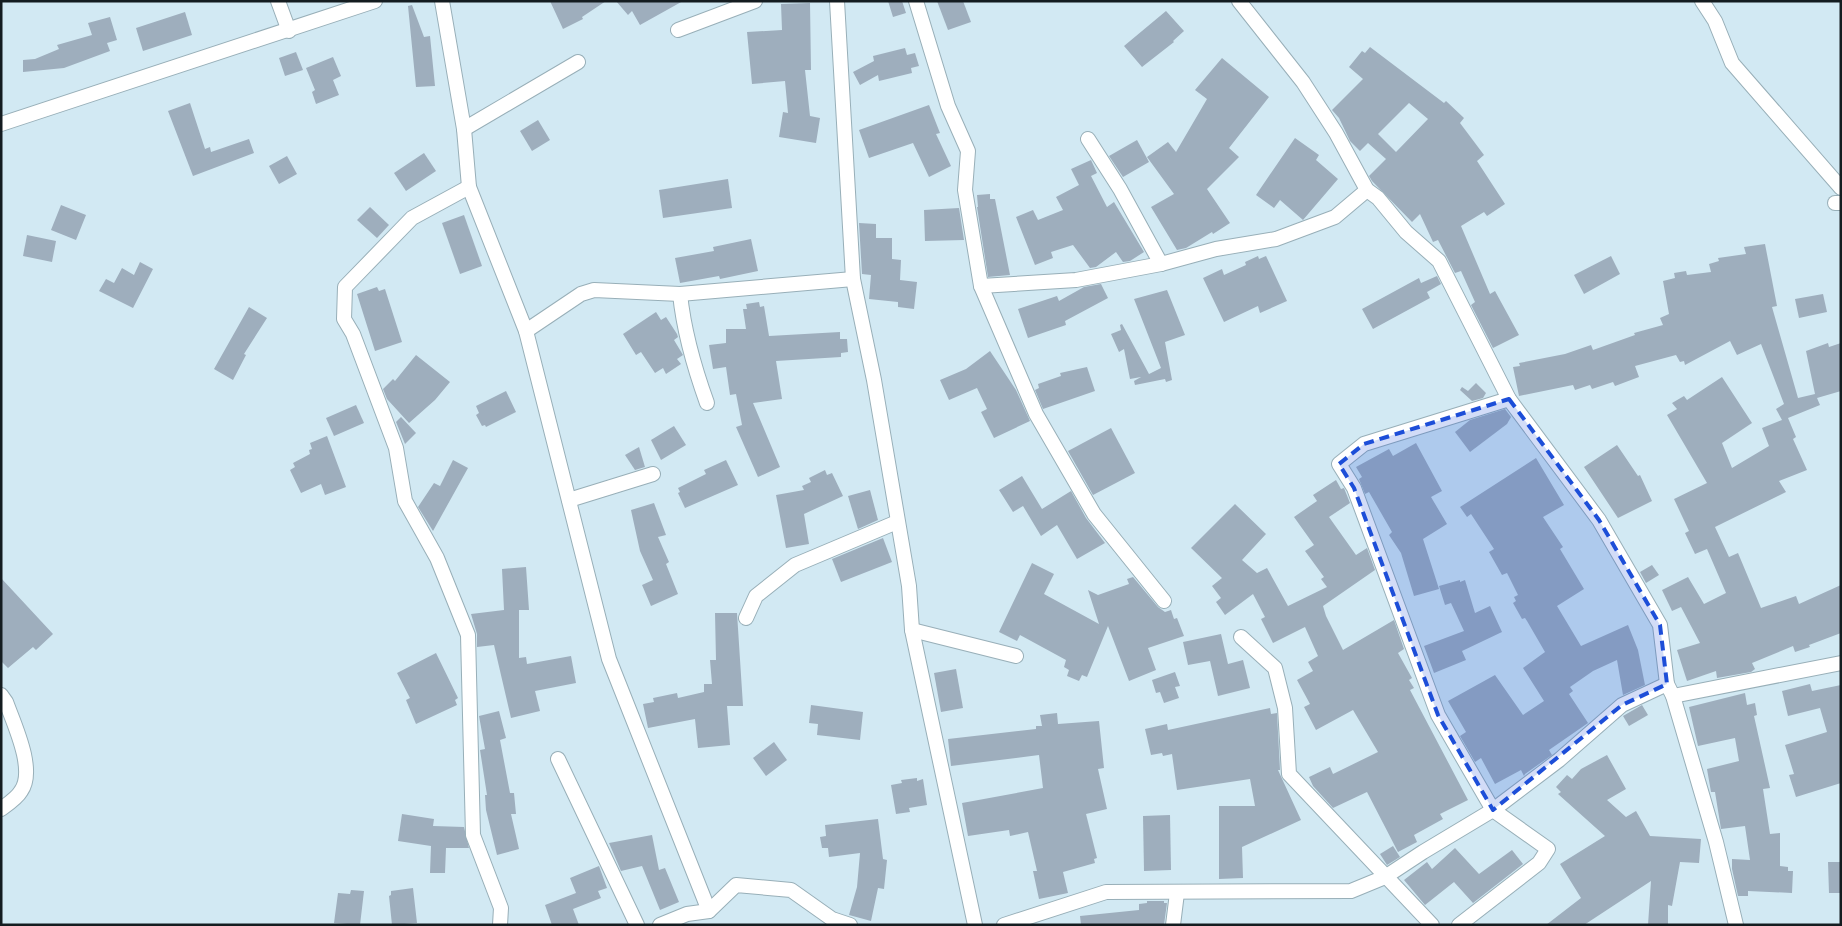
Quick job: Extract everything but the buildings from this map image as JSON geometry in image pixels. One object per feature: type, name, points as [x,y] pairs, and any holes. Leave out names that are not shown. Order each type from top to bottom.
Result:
[{"type":"street","points":[[278,1],[289,31]]},
{"type":"street","points":[[1,124],[289,31],[375,1]]},
{"type":"street","points":[[442,1],[464,129],[469,187],[526,330],[609,659],[709,911]]},
{"type":"street","points":[[678,30],[755,1]]},
{"type":"street","points":[[837,1],[853,279],[874,380],[909,586],[912,630],[975,925]]},
{"type":"street","points":[[916,1],[948,106],[968,151],[965,190],[982,286],[1036,414],[1094,514],[1164,600]]},
{"type":"street","points":[[1239,1],[1303,82],[1336,132],[1367,190],[1378,198],[1406,232],[1439,260],[1509,400],[1599,520],[1660,625],[1670,690],[1716,842],[1736,925]]},
{"type":"street","points":[[1702,1],[1714,21],[1732,63],[1841,188]]},
{"type":"street","points":[[464,129],[578,62]]},
{"type":"street","points":[[1088,139],[1120,189],[1162,264]]},
{"type":"street","points":[[469,187],[412,218],[366,264],[346,287],[344,319],[353,334],[396,448],[405,501],[437,558],[468,635],[473,835],[501,908],[500,925]]},
{"type":"street","points":[[982,286],[1076,280],[1162,264],[1216,249],[1276,239],[1335,217],[1367,190]]},
{"type":"street","points":[[526,330],[581,294],[594,290],[680,294],[853,279]]},
{"type":"street","points":[[680,294],[684,330],[707,403]]},
{"type":"street","points":[[1459,925],[1539,863],[1548,849],[1493,810],[1438,715],[1354,488],[1339,464],[1364,444],[1509,400]]},
{"type":"street","points":[[569,500],[653,474]]},
{"type":"street","points":[[746,618],[756,596],[795,565],[897,522]]},
{"type":"street","points":[[912,630],[1016,656]]},
{"type":"street","points":[[1241,637],[1275,668],[1285,708],[1288,774],[1426,923]]},
{"type":"street","points":[[1004,925],[1106,892],[1352,891],[1385,877],[1422,852],[1493,810],[1559,760],[1622,706],[1670,690],[1841,663]]},
{"type":"street","points":[[1,695],[6,702],[26,760],[26,780],[21,792],[1,809]]},
{"type":"street","points":[[558,759],[637,925]]},
{"type":"street","points":[[660,925],[687,914],[709,911],[736,885],[792,890],[832,919],[850,925]]},
{"type":"street","points":[[1173,925],[1177,893]]},
{"type":"highlighted area","points":[[1509,399],[1599,520],[1660,625],[1667,684],[1622,705],[1493,810],[1438,715],[1354,488],[1339,464],[1364,444]]}]
